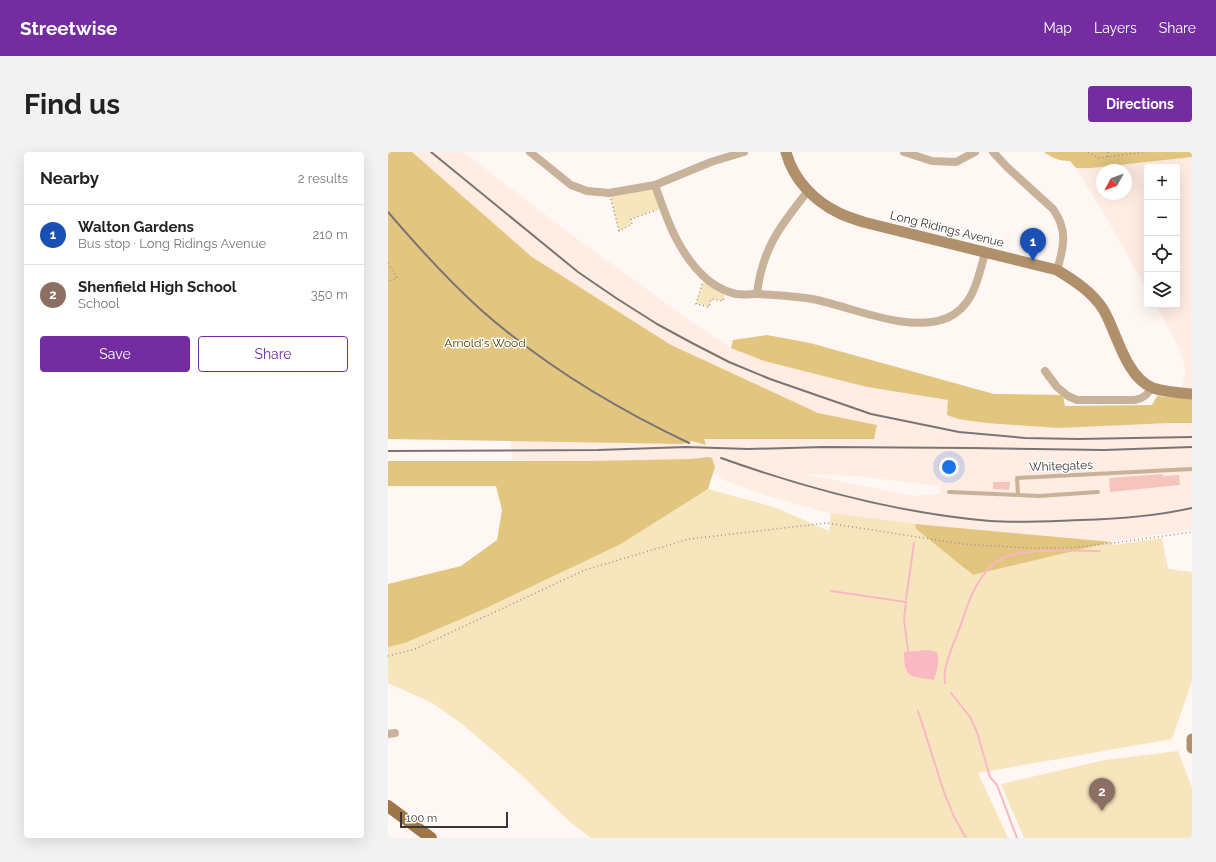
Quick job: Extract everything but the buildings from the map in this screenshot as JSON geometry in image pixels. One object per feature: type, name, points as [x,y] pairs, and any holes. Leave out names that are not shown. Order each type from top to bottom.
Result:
[{"type":"main road","points":[[388,806],[431,838]]},
{"type":"street","points":[[530,152],[571,185],[587,191],[609,193],[655,185],[711,162],[744,152]]},
{"type":"street","name":"Long Ridings Avenue","points":[[786,152],[788,160],[797,178],[808,191],[816,199],[839,214],[863,222],[1057,270],[1094,297],[1103,310],[1129,364],[1138,376],[1152,387],[1192,394]]},
{"type":"street","points":[[904,152],[932,161],[956,162],[975,152]]},
{"type":"street","points":[[993,152],[1007,168],[1058,215],[1064,235],[1064,243],[1057,270]]},
{"type":"street","points":[[655,185],[662,208],[672,231],[691,262],[706,278],[726,290],[738,294],[810,298],[830,302],[865,314],[896,320],[928,322],[949,317],[967,303],[974,292],[986,253]]},
{"type":"street","points":[[756,294],[762,263],[771,243],[779,229],[808,191]]},
{"type":"street","points":[[1045,371],[1057,387],[1068,396],[1077,400],[1135,400],[1146,396],[1152,387]]},
{"type":"street","points":[[1192,739],[1192,748]]},
{"type":"lane","name":"Whitegates","points":[[1018,495],[1017,478],[1192,469]]},
{"type":"lane","points":[[949,492],[1039,496],[1098,492]]},
{"type":"path","points":[[1088,152],[1098,158],[1146,152]]},
{"type":"path","points":[[1108,152],[1108,157]]},
{"type":"path","points":[[609,193],[619,231],[632,224],[631,220],[662,208]]},
{"type":"path","points":[[388,262],[397,278],[388,281]]},
{"type":"path","points":[[706,278],[703,282],[696,304],[709,307],[711,299],[723,301],[726,290]]},
{"type":"path","points":[[388,656],[416,649],[585,570],[689,539],[827,523],[963,544],[1030,548],[1066,548],[1192,532]]},
{"type":"shaded area","points":[[388,152],[463,152],[573,236],[693,323],[731,348],[764,361],[867,387],[948,400],[1058,395],[1065,406],[1152,405],[1157,396],[1192,399],[1192,530],[1085,545],[868,524],[768,496],[726,481],[709,468],[513,460],[510,440],[619,438]],"holes":[[[804,474],[857,476],[939,486],[941,481],[940,494],[913,496]]]},
{"type":"shaded area","points":[[1192,157],[1192,388],[1182,388],[1186,369],[1178,345],[1158,308],[1180,308],[1180,164],[1144,164],[1144,285],[1106,217],[1076,168],[1096,167],[1096,200],[1132,200],[1132,164],[1128,164]]},
{"type":"shaded area","points":[[655,185],[662,208],[631,219],[632,224],[619,231],[609,193]]},
{"type":"shaded area","points":[[706,278],[726,291],[723,301],[712,299],[709,307],[696,304],[703,282]]},
{"type":"shaded area","points":[[708,489],[774,507],[829,531],[831,513],[915,524],[916,529],[973,575],[1112,542],[1113,545],[1162,538],[1168,569],[1192,572],[1192,681],[1172,739],[978,773],[1008,838],[591,838],[570,822],[518,772],[461,723],[432,703],[388,683],[388,647],[405,643],[480,611],[621,544]]},
{"type":"shaded area","points":[[928,650],[937,652],[938,655],[938,666],[934,680],[910,675],[905,667],[904,652]]},
{"type":"shaded area","points":[[1178,751],[1192,788],[1192,838],[1024,838],[1001,784],[1105,760]]},
{"type":"green space","name":"Arnold's Wood","points":[[388,152],[412,152],[532,257],[671,345],[818,413],[877,425],[874,439],[704,439],[706,445],[692,441],[682,444],[388,439]]},
{"type":"green space","points":[[1044,152],[1192,152],[1192,157],[1128,164],[1096,164],[1096,167],[1091,168],[1076,168],[1070,161],[1056,159]]},
{"type":"green space","points":[[767,335],[810,343],[994,394],[1063,395],[1065,406],[1152,405],[1157,396],[1192,399],[1192,423],[1058,428],[986,423],[958,419],[947,415],[948,400],[867,387],[764,361],[731,348],[733,340]]},
{"type":"green space","points":[[712,458],[715,467],[708,489],[621,544],[480,611],[405,643],[388,647],[388,584],[461,566],[497,540],[502,510],[496,486],[388,486],[388,461],[590,461],[691,459]]},
{"type":"green space","points":[[915,524],[1112,542],[973,575],[916,529]]},
{"type":"waterway","points":[[906,599],[914,543]]},
{"type":"waterway","points":[[945,683],[945,670],[947,663],[969,601],[978,583],[992,565],[1005,557],[1027,552],[1100,551]]},
{"type":"waterway","points":[[831,591],[906,602],[904,619],[908,651]]},
{"type":"waterway","points":[[951,693],[970,717],[977,732],[990,777],[997,785],[1017,838]]},
{"type":"waterway","points":[[918,711],[944,792],[954,817],[966,838]]},
{"type":"railway","points":[[431,152],[578,272],[616,298],[657,324],[692,343],[729,362],[770,379],[871,414],[959,432],[1025,438],[1078,439],[1192,437]]},
{"type":"railway","points":[[388,212],[432,262],[468,298],[528,348],[580,384],[607,400],[689,443]]},
{"type":"railway","points":[[388,451],[598,450],[686,447],[749,449],[824,447],[1104,450],[1192,447]]},
{"type":"railway","points":[[721,458],[787,480],[887,506],[990,521],[1036,522],[1109,519],[1137,517],[1192,508]]},
{"type":"place","name":"Walton Gardens","points":[[1033,261]]},
{"type":"place","name":"Shenfield High School","points":[[1102,811]]}]
